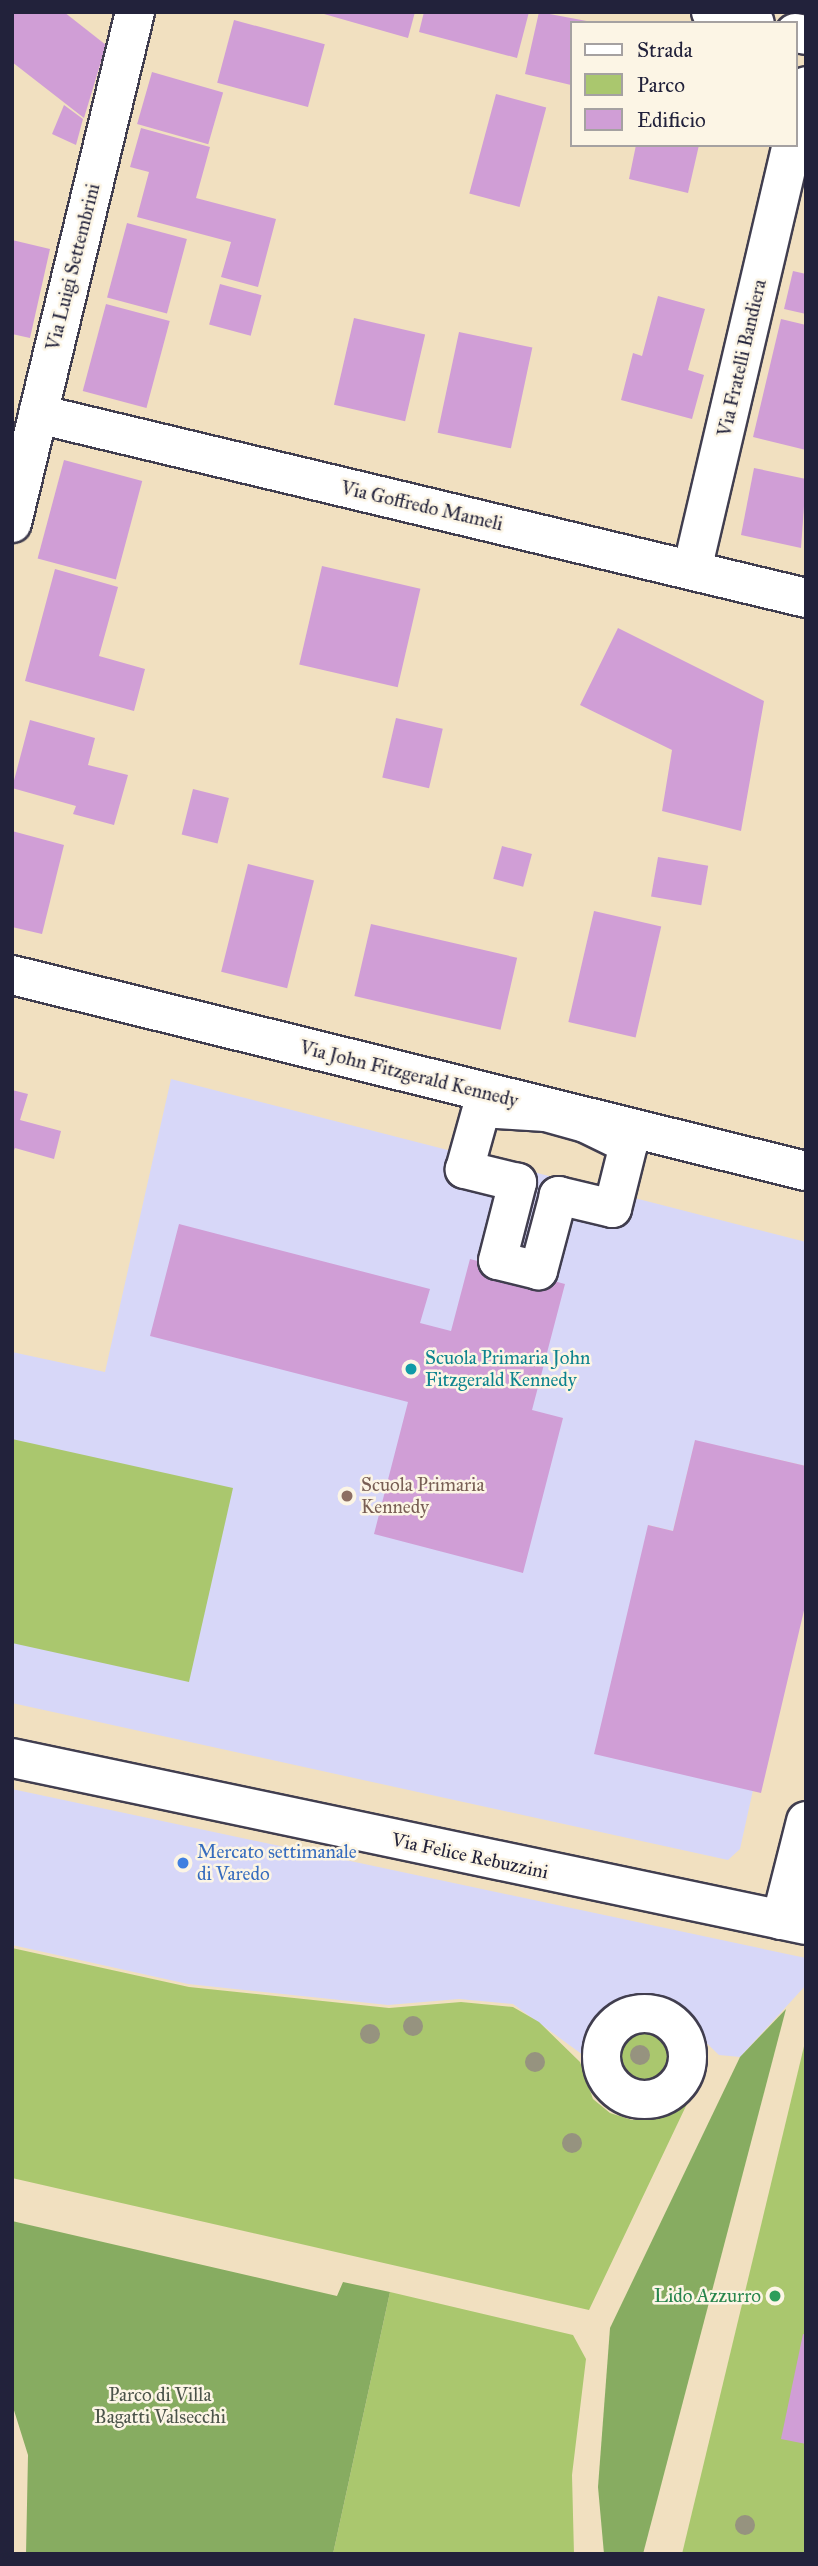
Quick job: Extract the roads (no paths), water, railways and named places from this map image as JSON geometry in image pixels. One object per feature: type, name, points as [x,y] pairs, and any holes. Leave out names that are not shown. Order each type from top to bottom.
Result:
[{"type":"street","name":"Via Luigi Settembrini","points":[[12,523],[135,12]]},
{"type":"street","points":[[711,12],[747,21]]},
{"type":"street","points":[[797,123],[806,86]]},
{"type":"street","name":"Via Fratelli Bandiera","points":[[692,570],[792,147]]},
{"type":"street","name":"Via Goffredo Mameli","points":[[38,414],[806,598]]},
{"type":"street","name":"Via John Fitzgerald Kennedy","points":[[12,975],[806,1171]]},
{"type":"street","points":[[481,1108],[545,1112],[585,1123],[628,1144],[612,1208],[558,1195],[538,1270],[497,1260],[517,1182],[464,1169],[481,1108]]},
{"type":"street","name":"Via Felice Rebuzzini","points":[[12,1758],[794,1923]]},
{"type":"street","points":[[794,1923],[806,1821]]},
{"type":"place","name":"Scuola Primaria John Fitzgerald Kennedy","points":[[411,1369]]},
{"type":"place","name":"Scuola Primaria Kennedy","points":[[347,1496]]},
{"type":"place","name":"Mercato settimanale di Varedo","points":[[183,1863]]},
{"type":"place","name":"Lido Azzurro","points":[[775,2296]]},
{"type":"park label","name":"Parco di Villa Bagatti Valsecchi","points":[[160,2406]]}]
